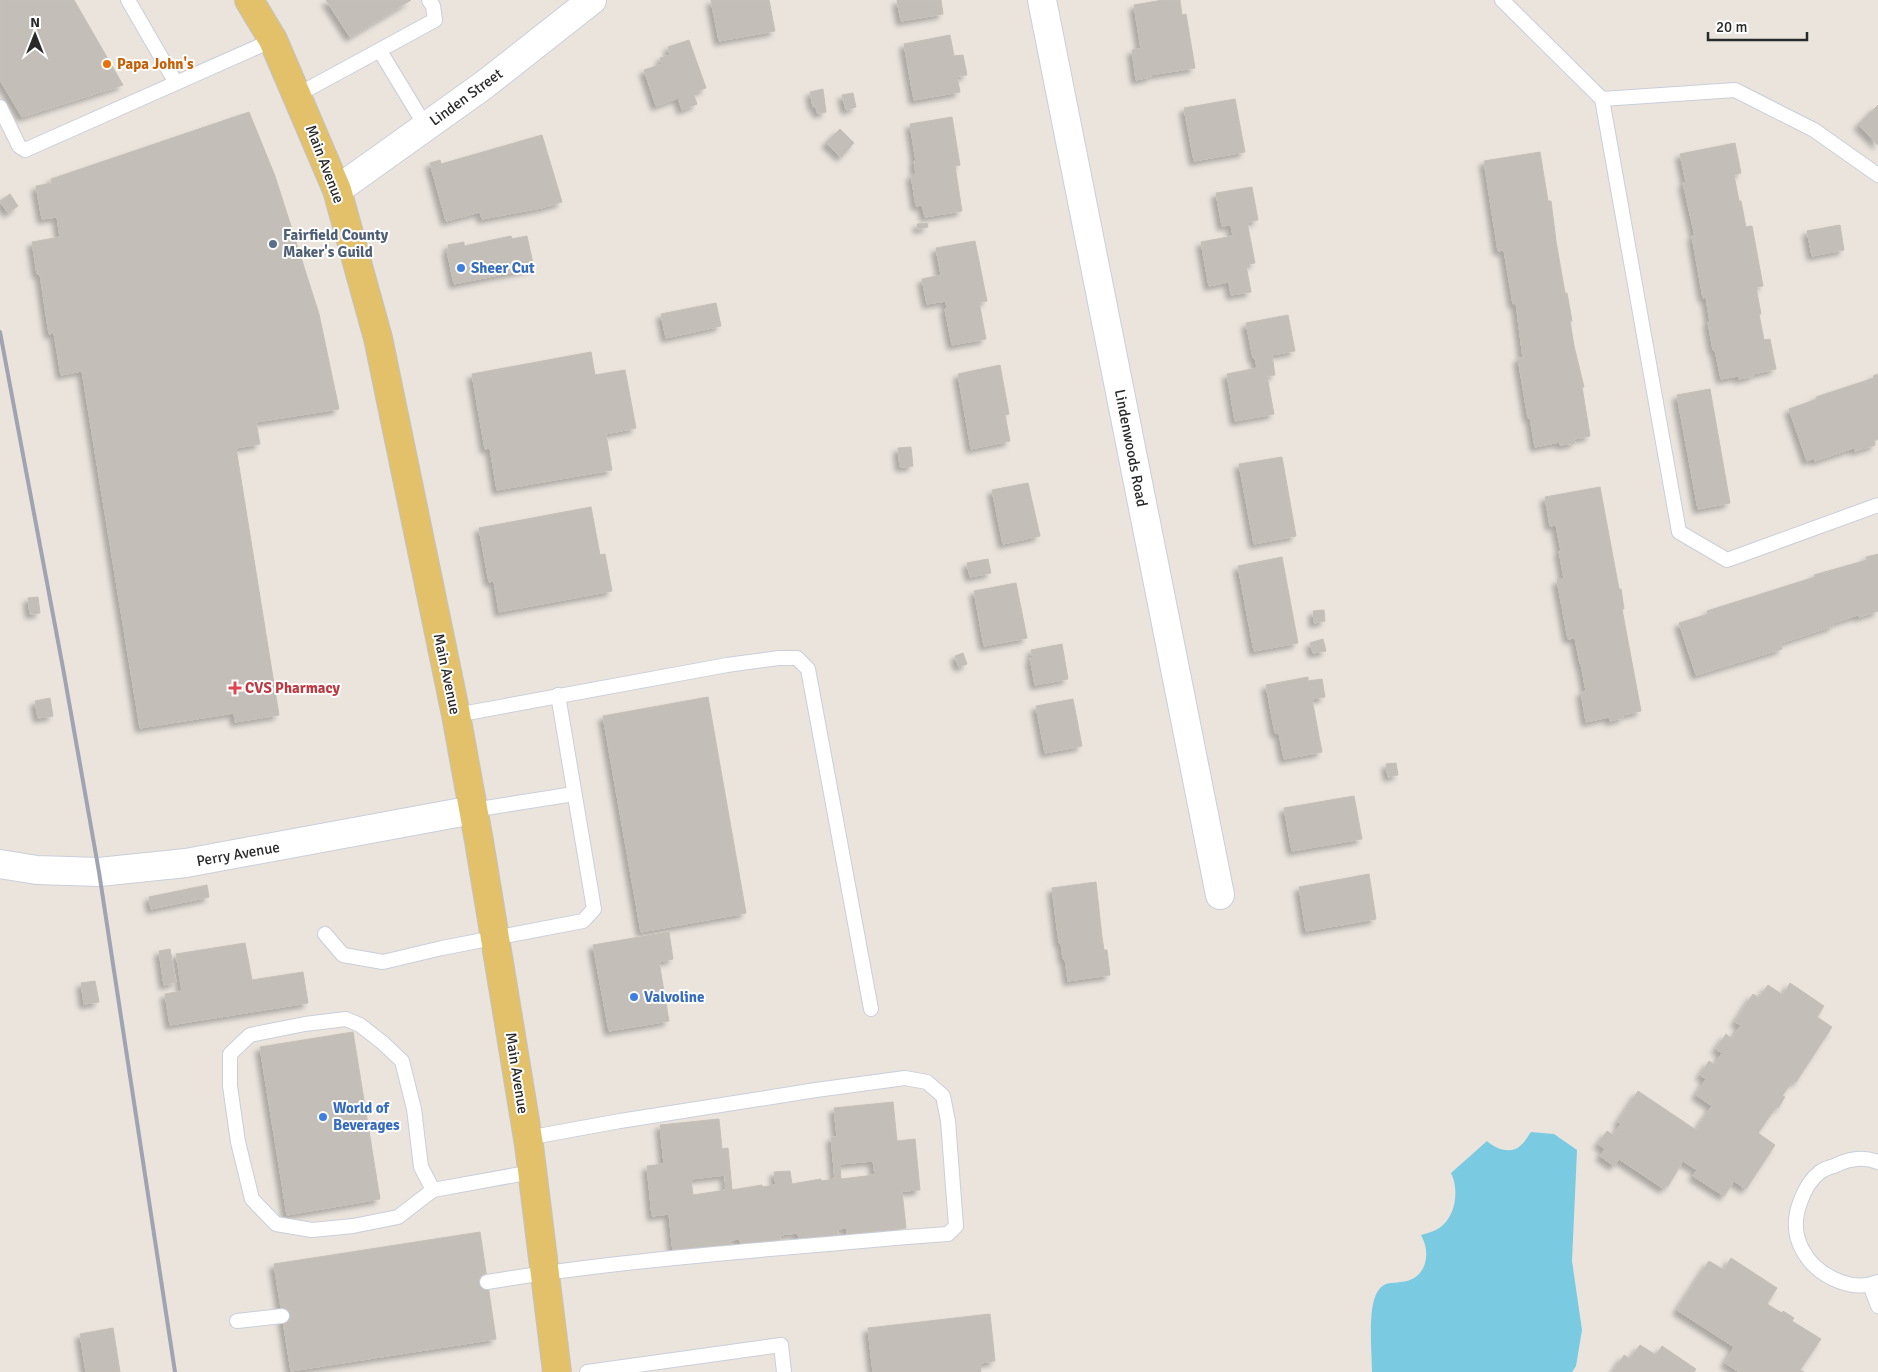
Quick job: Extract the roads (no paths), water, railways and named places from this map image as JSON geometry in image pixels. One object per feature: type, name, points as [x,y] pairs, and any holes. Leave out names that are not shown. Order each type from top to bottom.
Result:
[{"type":"main road","name":"Main Avenue","points":[[249,0],[272,40],[337,190],[378,338],[456,715],[473,810],[527,1138],[557,1372]]},
{"type":"street","name":"Lindenwoods Road","points":[[1042,0],[1220,895]]},
{"type":"street","name":"Linden Street","points":[[337,190],[484,85],[586,2]]},
{"type":"street","name":"Perry Avenue","points":[[0,864],[37,870],[99,872],[176,864],[473,810]]},
{"type":"lane","points":[[128,0],[176,83]]},
{"type":"lane","points":[[297,95],[435,20],[429,0]]},
{"type":"lane","points":[[1502,0],[1602,99],[1679,532],[1727,560],[1878,504]]},
{"type":"lane","points":[[0,108],[19,146],[25,150],[272,40]]},
{"type":"lane","points":[[380,51],[426,127]]},
{"type":"lane","points":[[1602,99],[1735,90],[1814,130],[1878,175]]},
{"type":"lane","points":[[456,715],[727,665],[779,658],[797,658],[808,669],[871,1009]]},
{"type":"lane","points":[[325,934],[343,955],[383,962],[583,921],[594,909],[558,695]]},
{"type":"lane","points":[[473,810],[574,794]]},
{"type":"lane","points":[[433,1190],[421,1167],[414,1109],[402,1062],[384,1043],[360,1025],[346,1020],[305,1024],[250,1035],[230,1054],[230,1086],[238,1142],[252,1199],[276,1224],[312,1230],[353,1226],[398,1217],[433,1190],[532,1172]]},
{"type":"lane","points":[[487,1282],[544,1272],[907,1236],[948,1234],[956,1226],[948,1121],[943,1096],[927,1082],[905,1078],[718,1106],[527,1138]]},
{"type":"lane","points":[[1878,1162],[1870,1159],[1848,1159],[1820,1172],[1805,1188],[1797,1209],[1796,1231],[1799,1244],[1810,1263],[1827,1277],[1834,1280],[1848,1284],[1874,1284],[1878,1306]]},
{"type":"lane","points":[[237,1321],[282,1316]]},
{"type":"lane","points":[[588,1372],[781,1344],[784,1372]]},
{"type":"water","points":[[1531,1132],[1554,1134],[1577,1150],[1572,1261],[1582,1330],[1576,1366],[1572,1372],[1372,1372],[1371,1318],[1375,1298],[1383,1286],[1409,1280],[1421,1271],[1426,1258],[1426,1250],[1421,1235],[1441,1227],[1451,1214],[1455,1200],[1455,1186],[1451,1173],[1487,1141],[1504,1150],[1513,1150],[1522,1144]]},
{"type":"railway","points":[[0,332],[99,872],[175,1372]]},
{"type":"place","name":"Papa John's","points":[[107,64]]},
{"type":"place","name":"Fairfield County Maker's Guild","points":[[273,244]]},
{"type":"place","name":"Sheer Cut","points":[[461,268]]},
{"type":"place","name":"CVS Pharmacy","points":[[235,688]]},
{"type":"place","name":"Valvoline","points":[[634,997]]},
{"type":"place","name":"World of Beverages","points":[[323,1117]]}]
